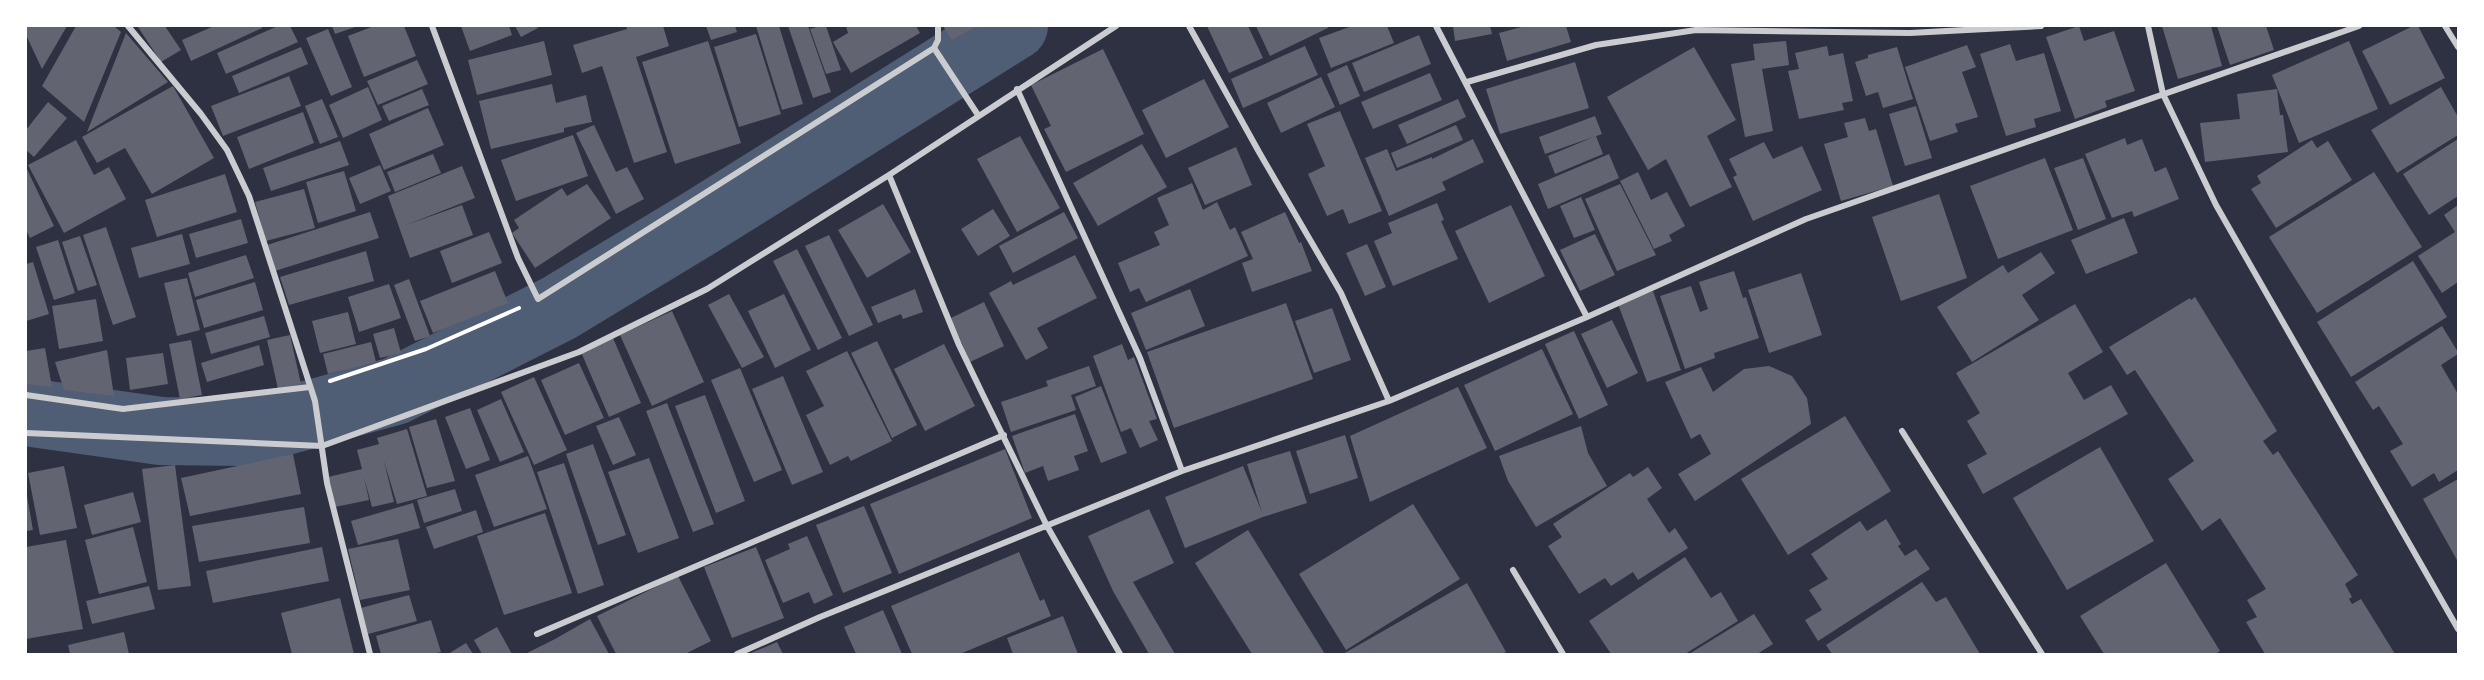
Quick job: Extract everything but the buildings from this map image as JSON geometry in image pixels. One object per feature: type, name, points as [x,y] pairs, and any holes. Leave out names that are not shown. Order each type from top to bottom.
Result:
[{"type":"street","points":[[128,26],[174,79],[227,150],[249,196],[315,401],[327,483],[370,654]]},
{"type":"street","points":[[432,26],[518,258],[538,299],[934,48],[938,40],[938,26]]},
{"type":"street","points":[[26,433],[322,446],[579,352],[707,289],[889,175],[1116,26]]},
{"type":"street","points":[[1189,26],[1341,293],[1389,401]]},
{"type":"street","points":[[1436,26],[1587,317]]},
{"type":"street","points":[[1467,82],[1596,45],[1696,30],[1910,33],[2041,26]]},
{"type":"street","points":[[2148,26],[2163,93],[2216,205],[2458,629]]},
{"type":"street","points":[[737,654],[820,617],[1182,471],[1389,401],[1587,317],[1806,219],[2359,26]]},
{"type":"street","points":[[2445,26],[2458,46]]},
{"type":"street","points":[[934,48],[978,115]]},
{"type":"street","points":[[1017,89],[1140,358],[1182,471]]},
{"type":"street","points":[[889,175],[959,345],[1047,526],[1120,654]]},
{"type":"street","points":[[26,395],[123,409],[310,387]]},
{"type":"street","points":[[1902,431],[2042,654]]},
{"type":"street","points":[[537,634],[1004,435]]},
{"type":"street","points":[[1514,570],[1563,654]]},
{"type":"path","points":[[310,387],[426,349],[538,299]]},
{"type":"waterway","points":[[26,412],[161,431],[245,432],[395,391],[559,308],[1014,26]]}]
